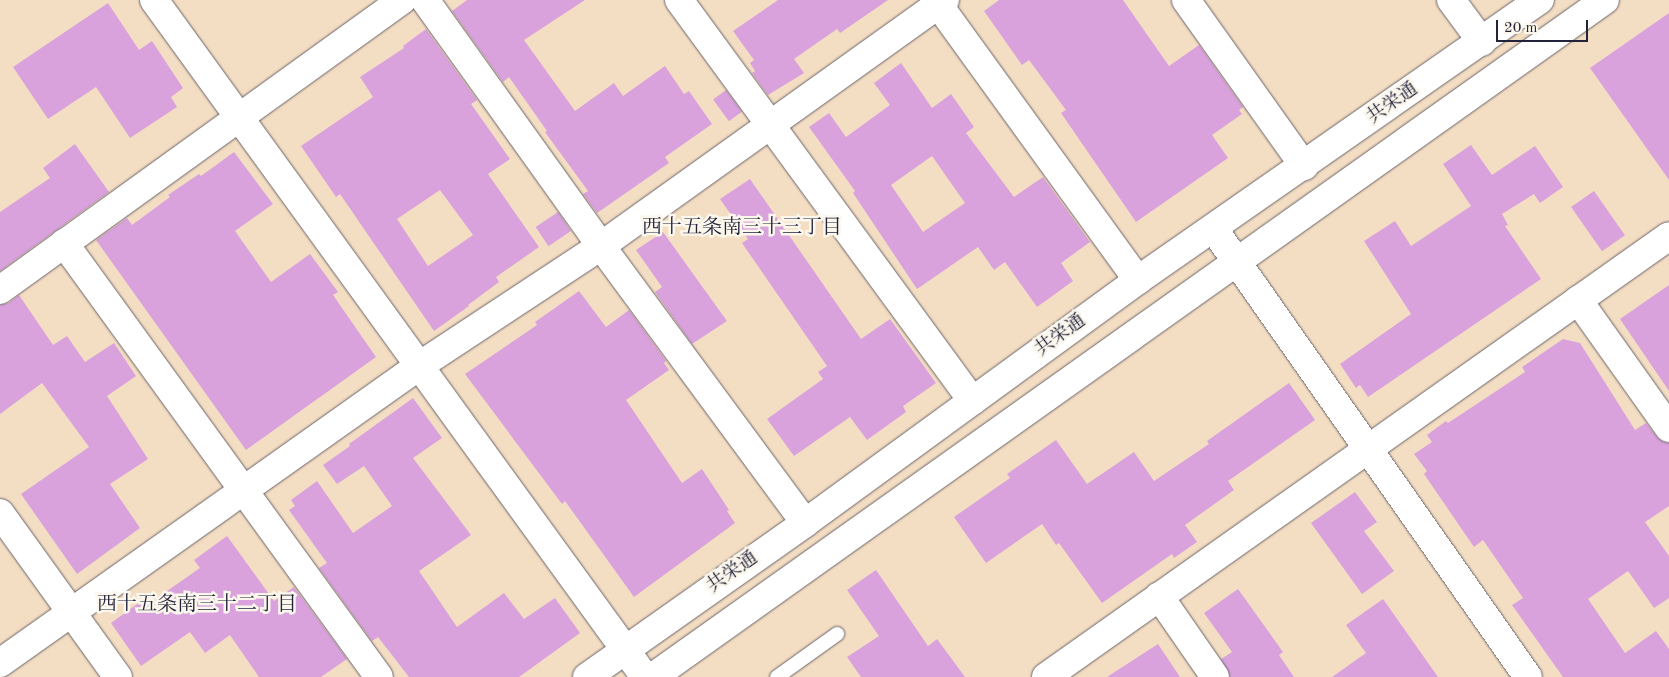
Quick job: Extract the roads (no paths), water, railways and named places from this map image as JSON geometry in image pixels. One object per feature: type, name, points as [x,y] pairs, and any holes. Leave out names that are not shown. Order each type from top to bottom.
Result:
[{"type":"street","points":[[154,0],[645,677]]},
{"type":"street","points":[[0,290],[402,0]]},
{"type":"street","points":[[425,0],[601,246],[805,522]]},
{"type":"street","points":[[679,0],[972,401]]},
{"type":"street","points":[[1186,0],[1304,166]]},
{"type":"street","points":[[1451,0],[1482,42]]},
{"type":"street","name":"共栄通","points":[[586,677],[805,522],[1138,280],[1540,0]]},
{"type":"street","name":"共栄通","points":[[653,677],[1605,0]]},
{"type":"street","points":[[0,663],[419,366],[601,246],[940,2],[1138,280]]},
{"type":"street","points":[[1213,228],[1528,677]]},
{"type":"street","points":[[1046,677],[1669,236]]},
{"type":"street","points":[[64,243],[379,677]]},
{"type":"street","points":[[1578,300],[1669,428]]},
{"type":"street","points":[[0,513],[118,677]]},
{"type":"street","points":[[1159,596],[1215,677]]},
{"type":"lane","points":[[777,677],[836,634]]},
{"type":"district","name":"西十五条南三十三丁目","points":[[742,228]]},
{"type":"district","name":"西十五条南三十二丁目","points":[[197,605]]}]
